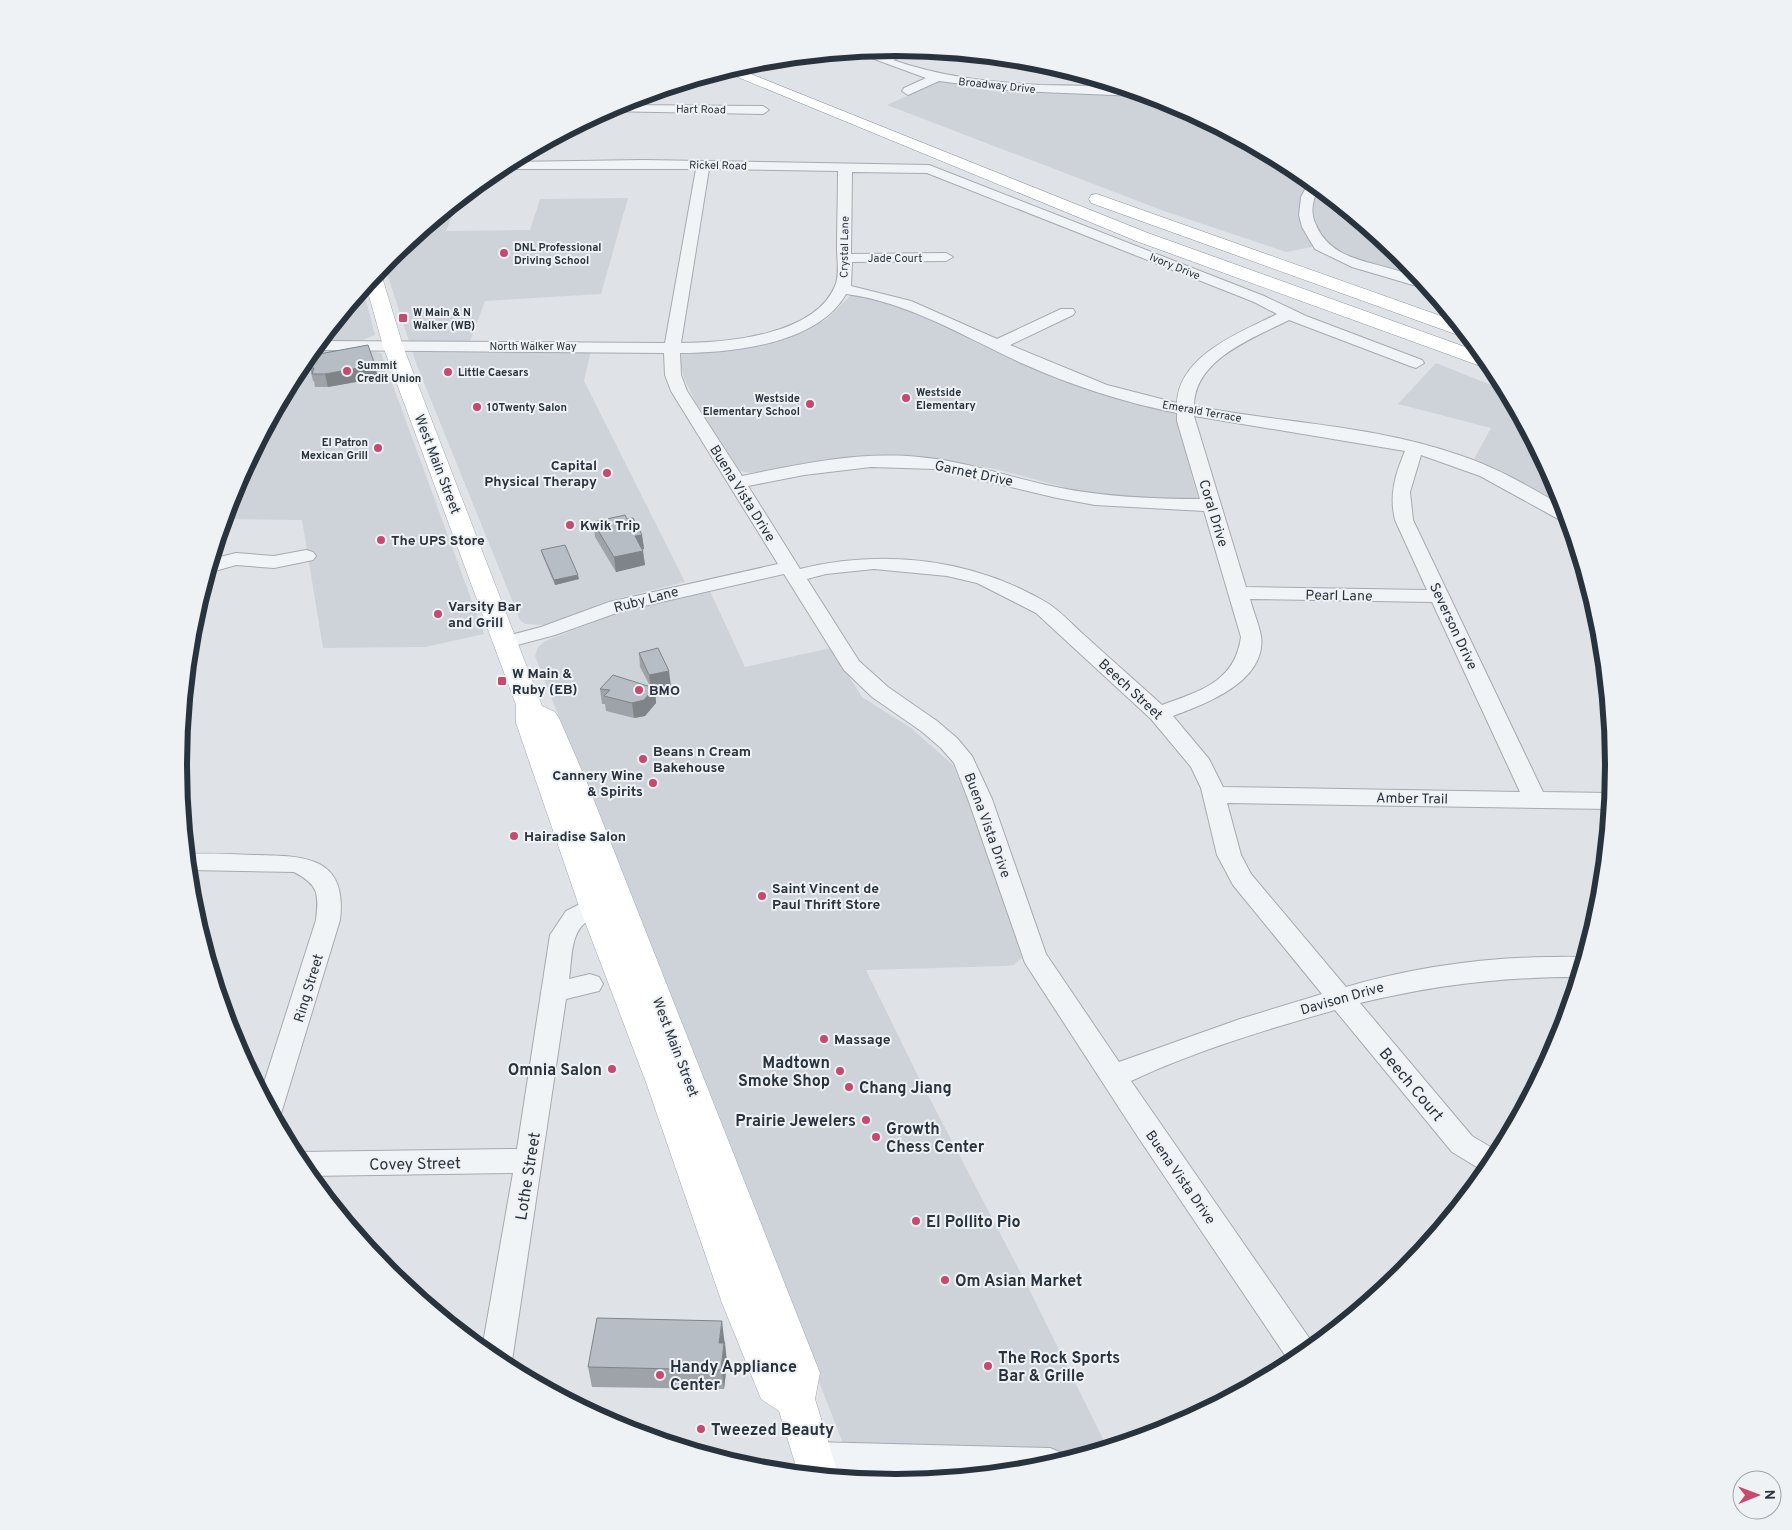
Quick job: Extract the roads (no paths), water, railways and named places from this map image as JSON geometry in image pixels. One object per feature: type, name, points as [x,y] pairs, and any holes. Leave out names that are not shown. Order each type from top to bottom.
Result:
[{"type":"main road","points":[[765,69],[1012,167]]},
{"type":"main road","points":[[739,74],[1142,237],[1477,360]]},
{"type":"main road","points":[[1084,194],[1452,326]]},
{"type":"main road","points":[[1333,284],[1447,321]]},
{"type":"main road","name":"West Main Street","points":[[375,285],[393,346],[529,705],[529,723],[594,906],[664,1085],[741,1303],[775,1386],[795,1399]]},
{"type":"main road","points":[[1440,346],[1476,358]]},
{"type":"main road","name":"West Main Street","points":[[529,705],[546,718],[688,1078],[800,1373],[795,1399],[816,1467]]},
{"type":"street","points":[[883,59],[892,56]]},
{"type":"street","name":"Broadway Drive","points":[[877,57],[937,77],[1014,88],[1115,91]]},
{"type":"street","points":[[908,91],[937,77]]},
{"type":"street","name":"Hart Road","points":[[627,109],[764,110]]},
{"type":"street","name":"Rickel Road","points":[[518,166],[703,165],[914,168],[934,170]]},
{"type":"street","name":"Buena Vista Drive","points":[[703,165],[672,348],[672,369],[680,391],[851,665],[880,692],[929,726],[949,743],[964,761],[980,799],[1034,956],[1113,1077],[1298,1348]]},
{"type":"street","name":"Crystal Lane","points":[[672,348],[719,346],[776,336],[818,316],[830,306],[843,285],[845,167]]},
{"type":"street","name":"Ivory Drive","points":[[934,170],[1259,299],[1289,314],[1416,363]]},
{"type":"street","points":[[1311,191],[1304,214],[1309,228],[1321,246],[1346,259],[1413,281]]},
{"type":"street","name":"Jade Court","points":[[844,258],[946,257]]},
{"type":"street","name":"Emerald Terrace","points":[[841,290],[865,292],[893,299],[1083,382],[1120,395],[1415,449],[1468,465],[1507,482],[1557,511]]},
{"type":"street","points":[[998,345],[1067,312]]},
{"type":"street","name":"Coral Drive","points":[[1159,714],[1213,692],[1236,675],[1249,656],[1251,637],[1186,421],[1185,401],[1188,386],[1208,361],[1239,341],[1289,314]]},
{"type":"street","name":"North Walker Way","points":[[325,346],[672,348]]},
{"type":"street","name":"Severson Drive","points":[[1415,449],[1404,475],[1399,498],[1404,520],[1535,800]]},
{"type":"street","name":"Garnet Drive","points":[[737,483],[814,467],[849,462],[918,462],[968,470],[1056,493],[1110,502],[1211,505]]},
{"type":"street","points":[[217,564],[224,560],[244,558],[261,562],[273,562],[306,556]]},
{"type":"street","name":"Beech Street","points":[[791,571],[874,563],[947,570],[984,579],[1043,609],[1159,714],[1201,764],[1214,795],[1229,855],[1242,879],[1339,997]]},
{"type":"street","name":"Ruby Lane","points":[[506,642],[548,631],[616,606],[791,571]]},
{"type":"street","name":"Pearl Lane","points":[[1238,593],[1440,596]]},
{"type":"street","name":"Amber Trail","points":[[1214,795],[1603,801]]},
{"type":"street","name":"Ring Street","points":[[194,862],[273,862],[298,864],[313,870],[325,880],[328,887],[331,903],[328,920],[272,1101]]},
{"type":"street","name":"Lothe Street","points":[[498,1351],[529,1161],[561,944],[566,926],[576,915],[594,906]]},
{"type":"street","name":"Davison Drive","points":[[1113,1077],[1141,1064],[1339,997],[1402,982],[1460,972],[1524,966],[1575,967]]},
{"type":"street","points":[[555,992],[590,984]]},
{"type":"street","name":"Beech Court","points":[[1339,997],[1462,1144],[1485,1158]]},
{"type":"street","name":"Covey Street","points":[[311,1164],[529,1161]]},
{"type":"street","points":[[816,1467],[1009,1465]]},
{"type":"place","name":"DNL Professional Driving School","points":[[504,253]]},
{"type":"place","name":"W Main & N Walker (WB)","points":[[403,318]]},
{"type":"place","name":"Summit Credit Union","points":[[347,371]]},
{"type":"place","name":"Little Caesars","points":[[448,372]]},
{"type":"place","name":"Westside Elementary","points":[[906,398]]},
{"type":"place","name":"Westside Elementary School","points":[[810,404]]},
{"type":"place","name":"10Twenty Salon","points":[[477,407]]},
{"type":"place","name":"El Patron Mexican Grill","points":[[378,448]]},
{"type":"place","name":"Capital Physical Therapy","points":[[607,473]]},
{"type":"place","name":"Kwik Trip","points":[[570,525]]},
{"type":"place","name":"The UPS Store","points":[[381,540]]},
{"type":"place","name":"Varsity Bar and Grill","points":[[438,614]]},
{"type":"place","name":"W Main & Ruby (EB)","points":[[502,681]]},
{"type":"place","name":"BMO","points":[[639,690]]},
{"type":"place","name":"Beans n Cream Bakehouse","points":[[643,759]]},
{"type":"place","name":"Cannery Wine & Spirits","points":[[653,783]]},
{"type":"place","name":"Hairadise Salon","points":[[514,836]]},
{"type":"place","name":"Saint Vincent de Paul Thrift Store","points":[[762,896]]},
{"type":"place","name":"Massage","points":[[824,1039]]},
{"type":"place","name":"Omnia Salon","points":[[612,1069]]},
{"type":"place","name":"Madtown Smoke Shop","points":[[840,1071]]},
{"type":"place","name":"Chang Jiang","points":[[849,1087]]},
{"type":"place","name":"Prairie Jewelers","points":[[866,1120]]},
{"type":"place","name":"Growth Chess Center","points":[[876,1137]]},
{"type":"place","name":"El Pollito Pio","points":[[916,1221]]},
{"type":"place","name":"Om Asian Market","points":[[945,1280]]},
{"type":"place","name":"The Rock Sports Bar & Grille","points":[[988,1366]]},
{"type":"place","name":"Handy Appliance Center","points":[[660,1375]]},
{"type":"place","name":"Tweezed Beauty","points":[[701,1429]]}]
